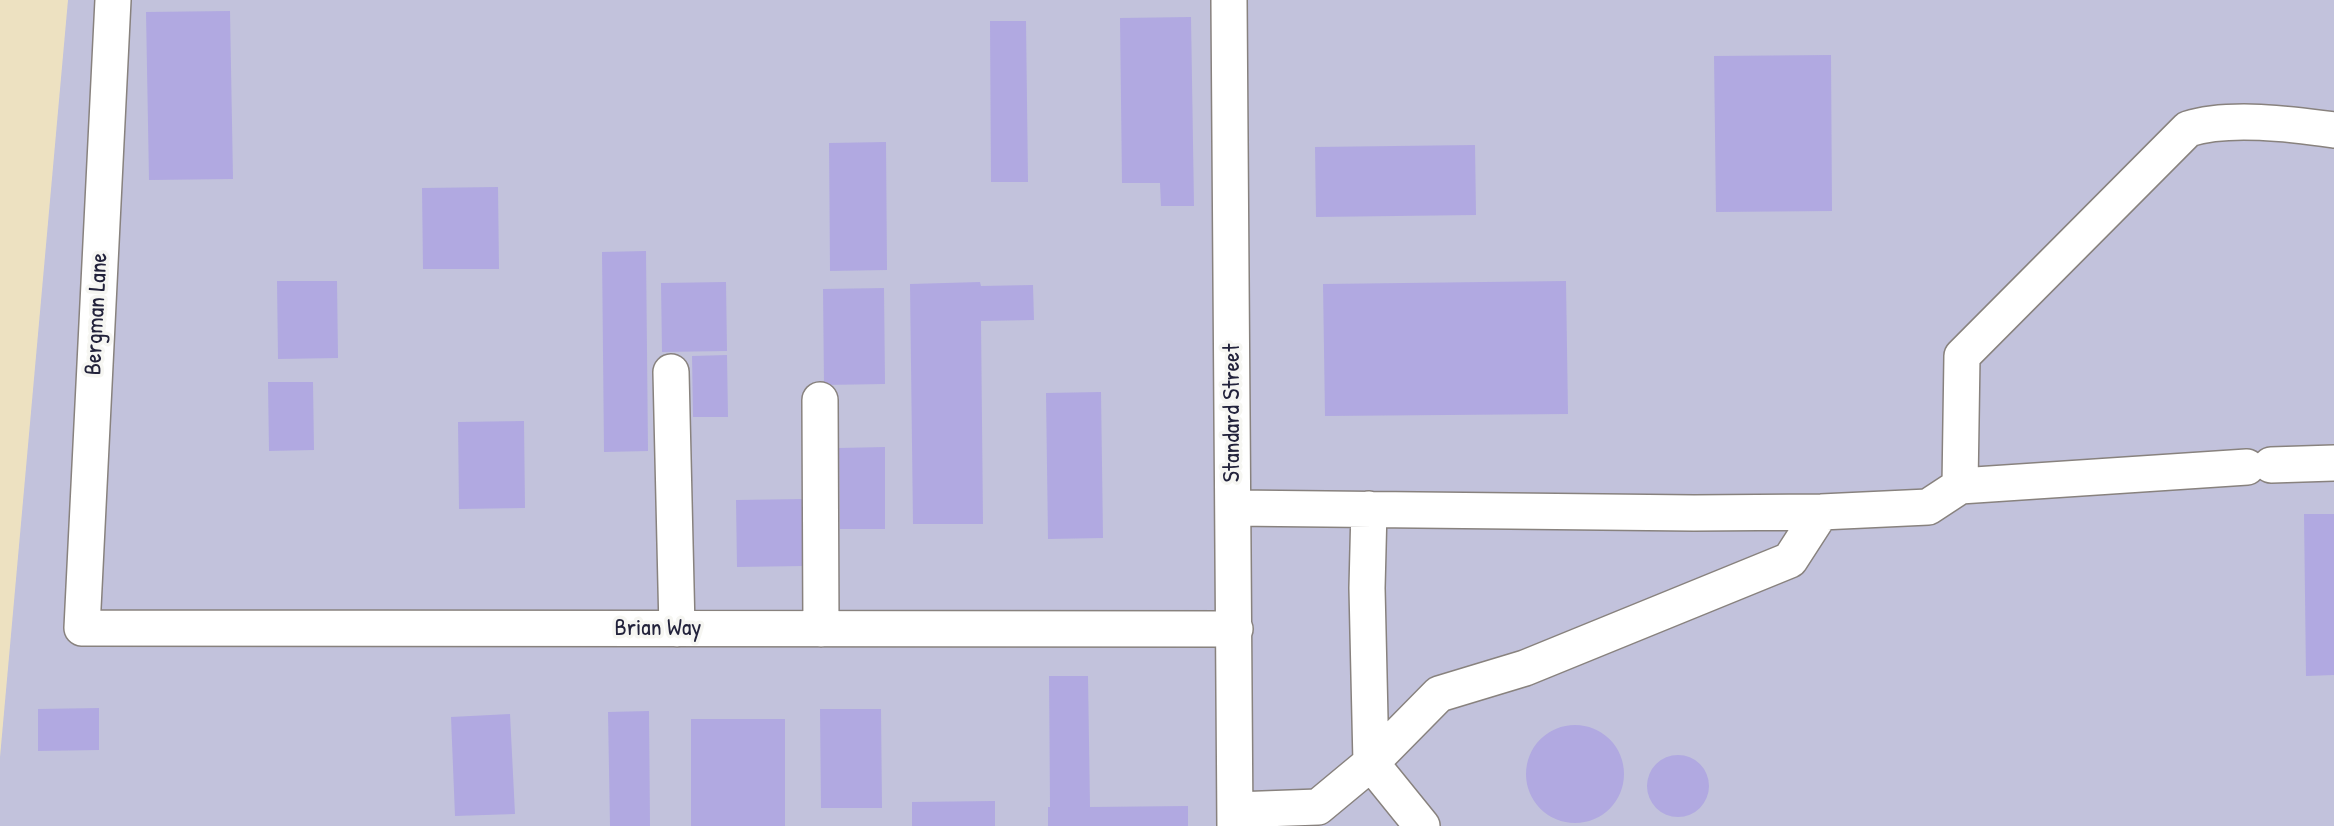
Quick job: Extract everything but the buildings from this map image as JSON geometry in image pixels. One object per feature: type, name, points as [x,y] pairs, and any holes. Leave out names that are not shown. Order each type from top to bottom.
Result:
[{"type":"street","name":"Bergman Lane","points":[[82,628],[113,0]]},
{"type":"street","name":"Standard Street","points":[[1229,0],[1235,818]]},
{"type":"street","points":[[1960,486],[1962,356],[2188,129],[2205,123],[2292,124],[2334,130]]},
{"type":"street","points":[[671,372],[677,629]]},
{"type":"street","points":[[820,400],[821,629]]},
{"type":"street","points":[[1234,508],[1821,512],[1928,507],[1960,486],[2334,463]]},
{"type":"street","points":[[1369,509],[1367,588],[1371,763],[1422,826]]},
{"type":"street","points":[[1235,818],[1318,807],[1371,763],[1439,694],[1525,668],[1790,560],[1821,512]]},
{"type":"street","name":"Brian Way","points":[[82,628],[1235,629]]},
{"type":"shaded area","points":[[68,0],[2334,0],[2334,826],[0,826],[0,757]]}]
